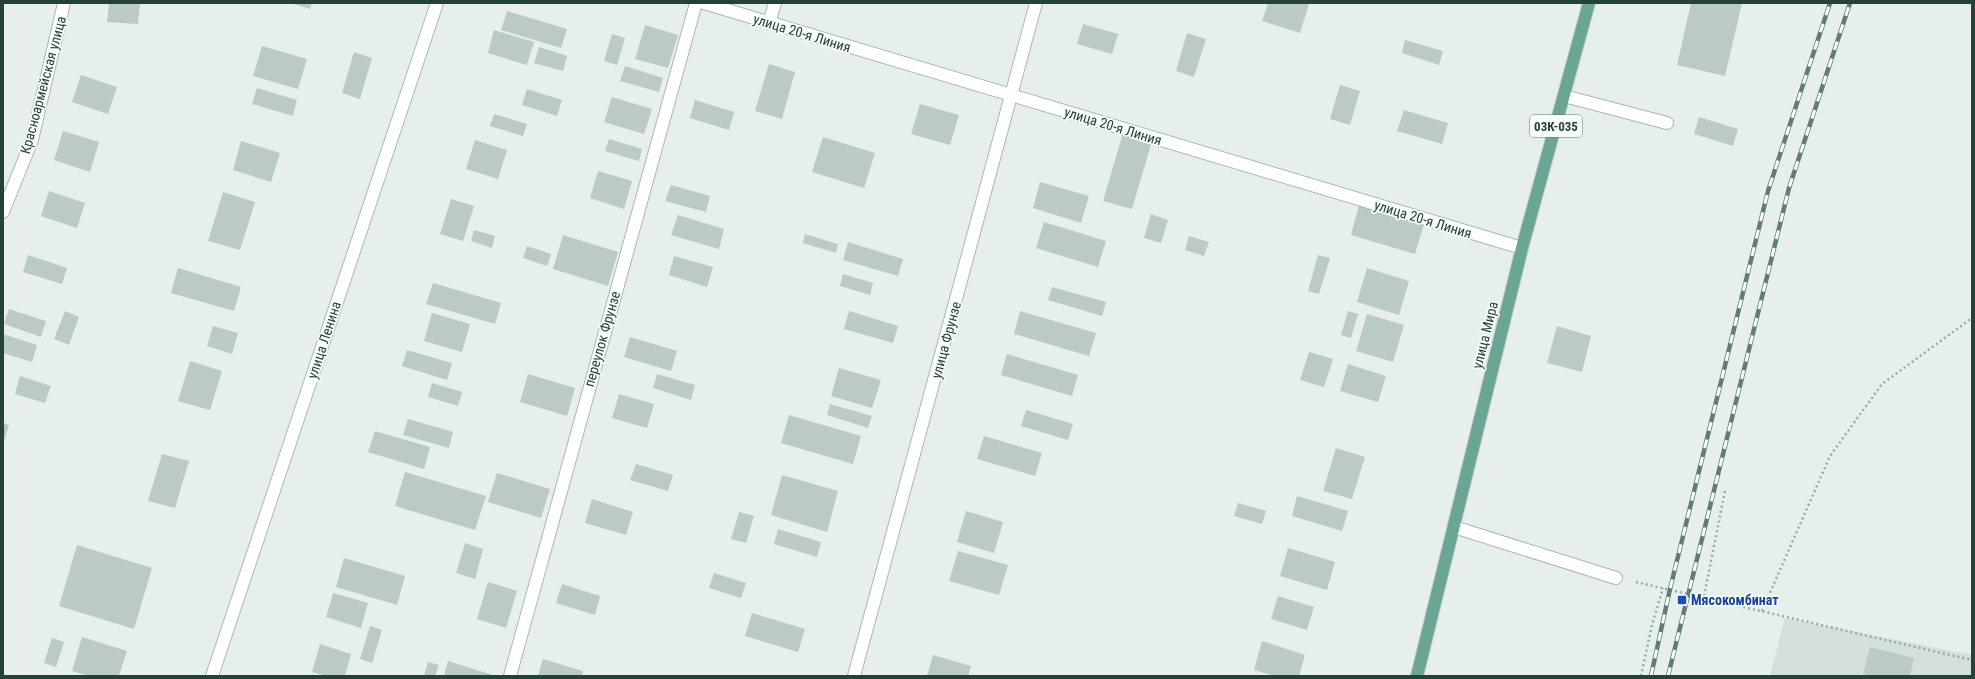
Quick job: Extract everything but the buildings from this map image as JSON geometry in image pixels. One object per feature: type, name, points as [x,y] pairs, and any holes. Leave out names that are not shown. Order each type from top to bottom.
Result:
[{"type":"main road","name":"улица Мира","points":[[1417,676],[1522,248],[1589,3]]},
{"type":"street","name":"Красноармейская улица","points":[[3,212],[32,140],[64,3]]},
{"type":"street","name":"улица Ленина","points":[[212,676],[437,3]]},
{"type":"street","name":"переулок Фрунзе","points":[[510,676],[696,3]]},
{"type":"street","name":"улица 20-я Линия","points":[[704,3],[1522,248]]},
{"type":"street","points":[[769,23],[775,3]]},
{"type":"street","name":"улица Фрунзе","points":[[854,676],[1036,3]]},
{"type":"street","points":[[1564,96],[1667,123]]},
{"type":"street","points":[[1454,527],[1616,578]]},
{"type":"path","points":[[1762,611],[1830,456],[1882,384],[1972,318]]},
{"type":"path","points":[[1704,596],[1725,491]]},
{"type":"path","points":[[1640,583],[1687,595],[1704,596],[1972,660]]},
{"type":"path","points":[[1641,676],[1652,625],[1663,588]]},
{"type":"shaded area","points":[[1785,618],[1972,655],[1972,676],[1770,676]]},
{"type":"railway","points":[[1651,676],[1670,589],[1768,191],[1830,3]]},
{"type":"railway","points":[[1668,676],[1789,188],[1850,3]]},
{"type":"place","name":"Мясокомбинат","points":[[1682,600]]}]
